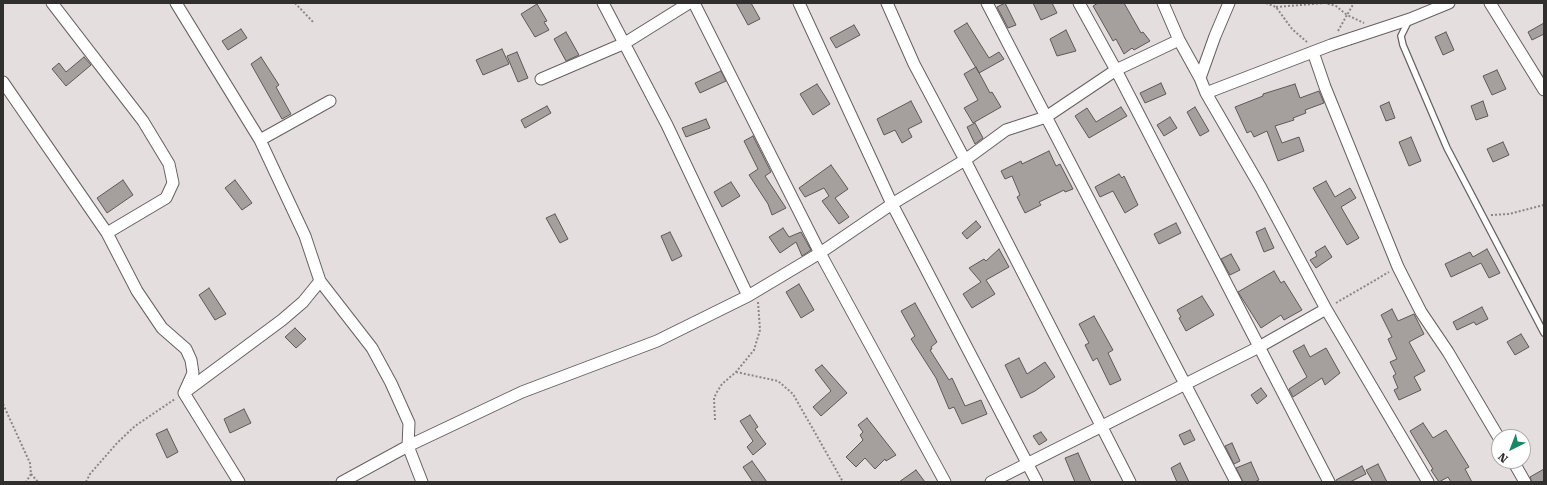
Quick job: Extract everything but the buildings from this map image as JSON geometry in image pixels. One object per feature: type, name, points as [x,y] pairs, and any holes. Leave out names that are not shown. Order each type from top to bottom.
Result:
[{"type":"street","points":[[52,3],[143,121],[169,164],[173,183],[166,198],[107,233]]},
{"type":"street","points":[[176,3],[260,140],[305,236],[320,281],[372,348],[391,383],[409,423],[408,446],[422,482]]},
{"type":"street","points":[[603,3],[625,43],[752,293]]},
{"type":"street","points":[[541,79],[625,43],[689,3]]},
{"type":"street","points":[[694,3],[820,253],[945,482]]},
{"type":"street","points":[[798,3],[892,204],[1037,482]]},
{"type":"street","points":[[888,3],[914,64],[965,160],[1100,427],[1130,482]]},
{"type":"street","points":[[987,3],[1236,482]]},
{"type":"street","points":[[1079,3],[1116,70],[1329,482]]},
{"type":"street","points":[[1163,3],[1179,40],[1200,78],[1206,93],[1261,188],[1326,309],[1428,482]]},
{"type":"street","points":[[1200,78],[1214,36],[1229,3]]},
{"type":"street","points":[[1206,93],[1331,45],[1410,19],[1449,3]]},
{"type":"street","points":[[1490,3],[1544,90]]},
{"type":"street","points":[[342,482],[408,446],[522,392],[657,341],[752,293],[820,253],[892,204],[965,160],[1006,130],[1046,116],[1116,70],[1179,40]]},
{"type":"street","points":[[1313,52],[1325,87],[1398,267],[1421,312],[1448,352],[1494,429]]},
{"type":"street","points":[[3,82],[107,233],[137,290],[162,328],[186,349],[191,360],[193,373],[184,393]]},
{"type":"street","points":[[260,140],[330,101]]},
{"type":"street","points":[[184,393],[282,320],[302,302],[320,281]]},
{"type":"street","points":[[991,482],[1259,347],[1326,309]]},
{"type":"street","points":[[184,393],[239,482]]},
{"type":"street","points":[[1517,469],[1525,482]]},
{"type":"lane","points":[[1410,19],[1401,36],[1403,45],[1447,148],[1544,333]]},
{"type":"path","points":[[295,3],[314,23]]},
{"type":"path","points":[[1266,3],[1276,7],[1325,3],[1336,6],[1347,15],[1375,30]]},
{"type":"path","points":[[1331,45],[1354,3]]},
{"type":"path","points":[[1276,7],[1292,29],[1309,44],[1313,52]]},
{"type":"path","points":[[1481,215],[1510,214],[1544,205]]},
{"type":"path","points":[[1326,309],[1398,267]]},
{"type":"path","points":[[715,420],[714,398],[722,384],[736,372],[754,350],[760,330],[760,314],[752,293]]},
{"type":"path","points":[[736,372],[778,381],[793,394],[843,482]]},
{"type":"path","points":[[86,482],[90,474],[135,426],[184,393]]},
{"type":"path","points":[[3,404],[30,463],[31,474],[38,482]]},
{"type":"path","points":[[26,482],[31,474]]}]
